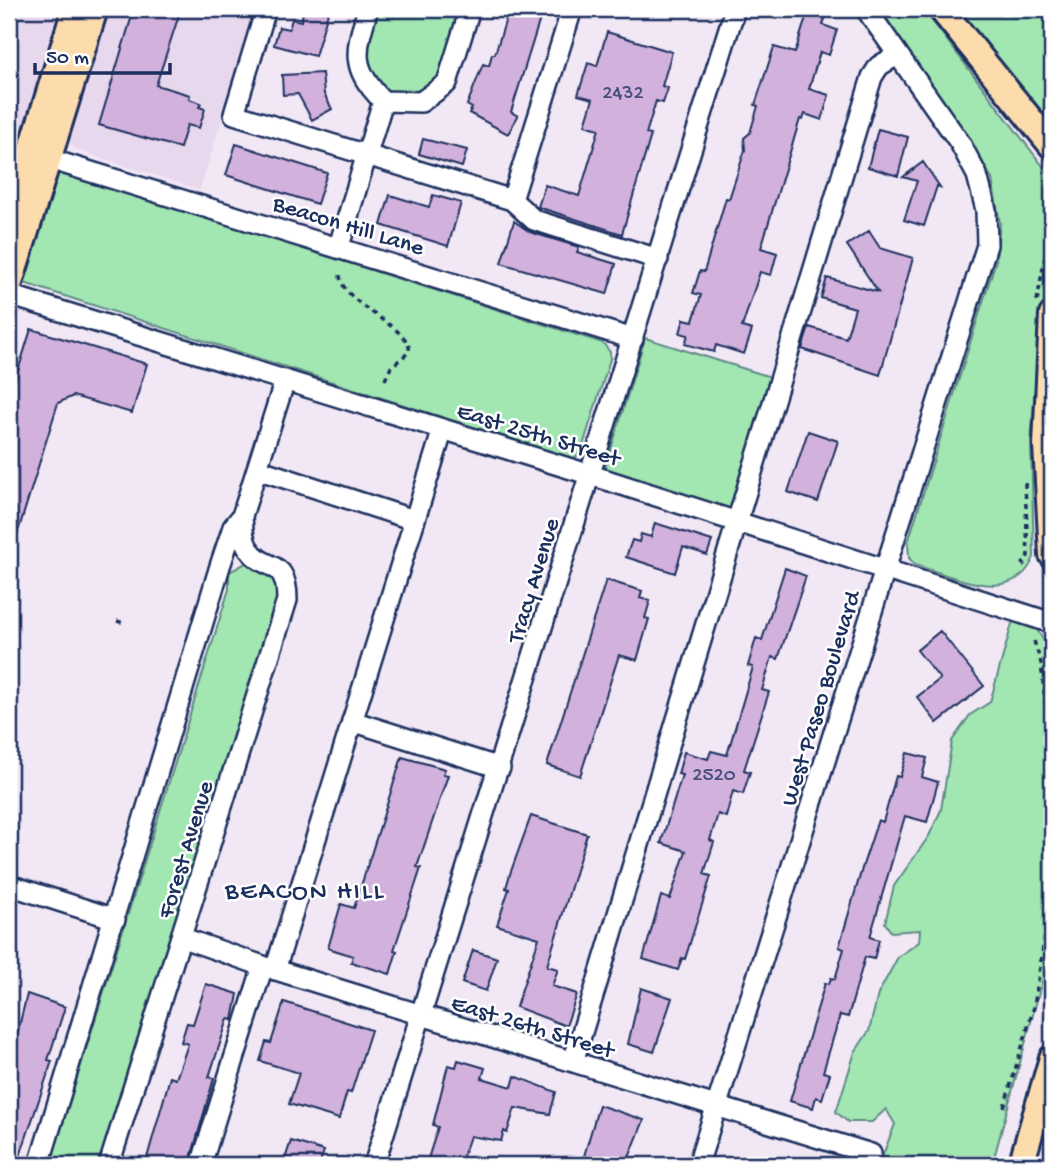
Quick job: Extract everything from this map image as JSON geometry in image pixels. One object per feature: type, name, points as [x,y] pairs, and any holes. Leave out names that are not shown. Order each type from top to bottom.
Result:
[{"type":"main road","points":[[9,222],[75,9]]},
{"type":"main road","points":[[9,286],[95,9]]},
{"type":"main road","points":[[941,9],[1052,146]]},
{"type":"main road","points":[[1052,315],[1046,445],[1052,555]]},
{"type":"main road","points":[[1021,1165],[1052,1058]]},
{"type":"street","points":[[266,9],[234,114],[512,200],[534,220],[658,259]]},
{"type":"street","points":[[368,9],[356,59],[365,83],[383,101],[421,102],[447,83],[470,9]]},
{"type":"street","points":[[512,200],[572,9]]},
{"type":"street","name":"Tracy Avenue","points":[[374,1165],[735,9]]},
{"type":"street","name":"West Paseo Boulevard","points":[[698,1165],[987,245],[986,210],[977,176],[960,143],[866,9]]},
{"type":"street","points":[[573,1062],[873,76],[879,66],[897,55]]},
{"type":"street","points":[[339,246],[383,101]]},
{"type":"street","name":"Beacon Hill Lane","points":[[49,159],[339,246],[633,339]]},
{"type":"street","name":"East 25th Street","points":[[9,295],[591,475],[1052,623]]},
{"type":"street","name":"Forest Avenue","points":[[109,1165],[183,938],[287,600],[287,585],[280,570],[259,559],[249,550],[243,538],[242,516],[285,380]]},
{"type":"street","points":[[201,1165],[352,720],[443,429]]},
{"type":"street","points":[[257,469],[415,520]]},
{"type":"street","name":"Forest Avenue","points":[[38,1165],[116,919],[220,566],[233,527],[242,516]]},
{"type":"street","points":[[220,566],[242,556],[259,559]]},
{"type":"street","points":[[352,720],[500,768]]},
{"type":"street","points":[[9,885],[116,919]]},
{"type":"street","name":"East 26th Street","points":[[183,938],[421,1016],[716,1106],[863,1157]]},
{"type":"path","points":[[1052,183],[1048,185],[1052,195]]},
{"type":"path","points":[[340,275],[343,288],[382,323],[406,337],[410,343],[408,352],[391,367],[384,382]]},
{"type":"path","points":[[117,621],[124,623]]},
{"type":"path","points":[[1034,641],[1041,663],[1052,765]]},
{"type":"path","points":[[1004,1107],[1034,1007],[1052,887]]},
{"type":"shaded area","points":[[9,9],[66,9],[9,190]]},
{"type":"shaded area","points":[[109,9],[256,9],[200,190],[76,150],[71,145],[70,135]]},
{"type":"green space","points":[[373,9],[466,9],[447,71],[420,96],[386,95],[373,85],[363,44]]},
{"type":"green space","points":[[880,9],[923,9],[1052,178],[1052,256],[1037,357],[1031,444],[1034,557],[1025,572],[1012,581],[997,585],[946,575],[915,565],[909,558],[908,542],[996,260],[1000,223],[992,179],[970,141]]},
{"type":"green space","points":[[955,9],[1052,9],[1052,136]]},
{"type":"green space","points":[[62,173],[603,343],[610,352],[610,359],[581,452],[576,457],[569,458],[24,283],[21,272],[52,176]]},
{"type":"green space","points":[[645,338],[774,378],[733,512],[604,472]]},
{"type":"green space","points":[[248,562],[274,576],[280,592],[100,1165],[50,1165],[229,589],[229,572]]},
{"type":"green space","points":[[1013,620],[1037,630],[1043,639],[1052,709],[1052,945],[992,1165],[874,1165],[880,1162],[895,1124],[886,1109],[872,1122],[848,1122],[836,1112],[855,1052],[869,1031],[878,994],[898,957],[919,942],[920,930],[891,932],[885,923],[894,886],[929,836],[941,810],[952,741],[970,715],[990,702]]},
{"type":"building","points":[[134,9],[181,9],[156,85],[190,95],[189,99],[201,103],[199,107],[205,109],[199,128],[187,125],[180,148],[99,125]]},
{"type":"building","points":[[304,9],[329,9],[315,56],[274,45],[279,27],[289,29],[292,19],[301,21]]},
{"type":"building","points":[[509,9],[543,9],[511,112],[518,116],[508,134],[469,113],[472,108],[467,105],[483,64],[489,66],[492,54],[495,54]]},
{"type":"building","points":[[807,14],[825,19],[823,25],[837,30],[829,55],[820,52],[809,89],[829,95],[822,120],[805,114],[803,120],[800,119],[761,248],[777,253],[771,275],[760,272],[742,327],[752,330],[744,354],[716,345],[714,352],[685,344],[688,335],[680,333],[684,319],[693,321],[701,295],[693,293],[700,271],[704,272],[726,198],[729,199],[745,150],[744,138],[750,133],[758,106],[755,105],[774,47],[795,53]]},
{"type":"building","points":[[607,32],[672,52],[662,86],[668,88],[663,103],[656,101],[646,134],[651,135],[622,234],[538,207],[545,185],[579,196],[599,129],[585,125],[593,99],[578,95],[588,63],[597,66]]},
{"type":"building","points":[[322,73],[324,94],[332,109],[312,120],[298,94],[283,95],[282,75]]},
{"type":"building","points":[[878,129],[908,137],[898,176],[868,167]]},
{"type":"building","points":[[423,139],[467,150],[462,167],[419,154]]},
{"type":"building","points":[[236,144],[327,173],[317,204],[226,175]]},
{"type":"building","points":[[923,162],[940,187],[937,186],[924,226],[904,220],[917,181],[903,177]]},
{"type":"building","points":[[390,195],[429,207],[433,195],[461,203],[448,246],[381,225]]},
{"type":"building","points":[[514,221],[530,232],[579,247],[577,252],[616,264],[607,294],[501,263]]},
{"type":"building","points":[[869,231],[880,248],[913,258],[880,375],[802,349],[809,327],[846,338],[855,308],[821,298],[827,278],[878,292],[847,245]]},
{"type":"building","points":[[31,329],[147,364],[132,413],[73,396],[58,403],[12,551],[9,551],[9,400]]},
{"type":"building","points":[[808,431],[838,441],[818,502],[788,492]]},
{"type":"building","points":[[655,523],[712,541],[707,555],[683,547],[675,573],[626,557],[632,540],[639,542],[641,534],[651,537]]},
{"type":"building","points":[[785,568],[806,576],[778,659],[772,657],[762,690],[769,692],[744,770],[750,772],[743,794],[733,791],[726,817],[718,814],[710,840],[714,842],[704,874],[711,876],[685,959],[682,958],[678,970],[643,959],[661,896],[670,899],[686,851],[661,843],[682,775],[678,774],[684,752],[708,759],[711,751],[727,755],[753,667],[748,666],[756,638],[762,640]]},
{"type":"building","points":[[606,580],[642,591],[640,598],[650,601],[645,618],[649,619],[637,660],[619,655],[580,776],[547,765]]},
{"type":"building","points":[[940,631],[984,686],[937,723],[917,697],[940,679],[917,650]]},
{"type":"building","points":[[907,753],[927,758],[922,777],[938,782],[927,822],[905,816],[870,937],[879,940],[874,959],[865,957],[848,1017],[840,1015],[823,1072],[830,1074],[822,1099],[816,1097],[813,1108],[790,1101],[825,983],[829,984],[831,978],[835,979],[844,949],[839,947],[878,820],[883,822],[896,776],[900,777]]},
{"type":"building","points":[[402,757],[445,769],[443,774],[448,775],[417,867],[421,868],[394,950],[397,951],[390,974],[351,962],[353,956],[328,948],[341,904],[354,908]]},
{"type":"building","points":[[531,816],[587,834],[547,966],[558,969],[552,986],[577,994],[566,1026],[516,1007],[539,938],[497,925],[509,889],[506,888],[510,874]]},
{"type":"building","points":[[473,950],[497,958],[486,991],[462,983]]},
{"type":"building","points":[[206,984],[238,994],[233,1020],[228,1019],[209,1077],[214,1078],[189,1165],[145,1165],[170,1077],[176,1079],[188,1044],[181,1042],[187,1023],[193,1024]]},
{"type":"building","points":[[641,988],[672,998],[654,1052],[628,1044]]},
{"type":"building","points":[[27,994],[65,1007],[48,1060],[52,1061],[17,1165],[9,1165],[9,1068]]},
{"type":"building","points":[[284,1002],[371,1030],[351,1093],[347,1092],[339,1119],[289,1104],[299,1073],[260,1061],[266,1042],[271,1043]]},
{"type":"building","points":[[458,1060],[485,1068],[482,1078],[512,1087],[515,1076],[556,1092],[550,1114],[515,1108],[507,1133],[504,1131],[501,1141],[470,1136],[460,1165],[426,1165],[438,1127],[433,1125],[448,1065],[456,1067]]},
{"type":"building","points":[[599,1105],[644,1120],[626,1165],[613,1165],[584,1156]]},
{"type":"building","points":[[291,1141],[324,1151],[319,1165],[283,1165]]},
{"type":"district","name":"BEACON HILL","points":[[305,889]]}]
